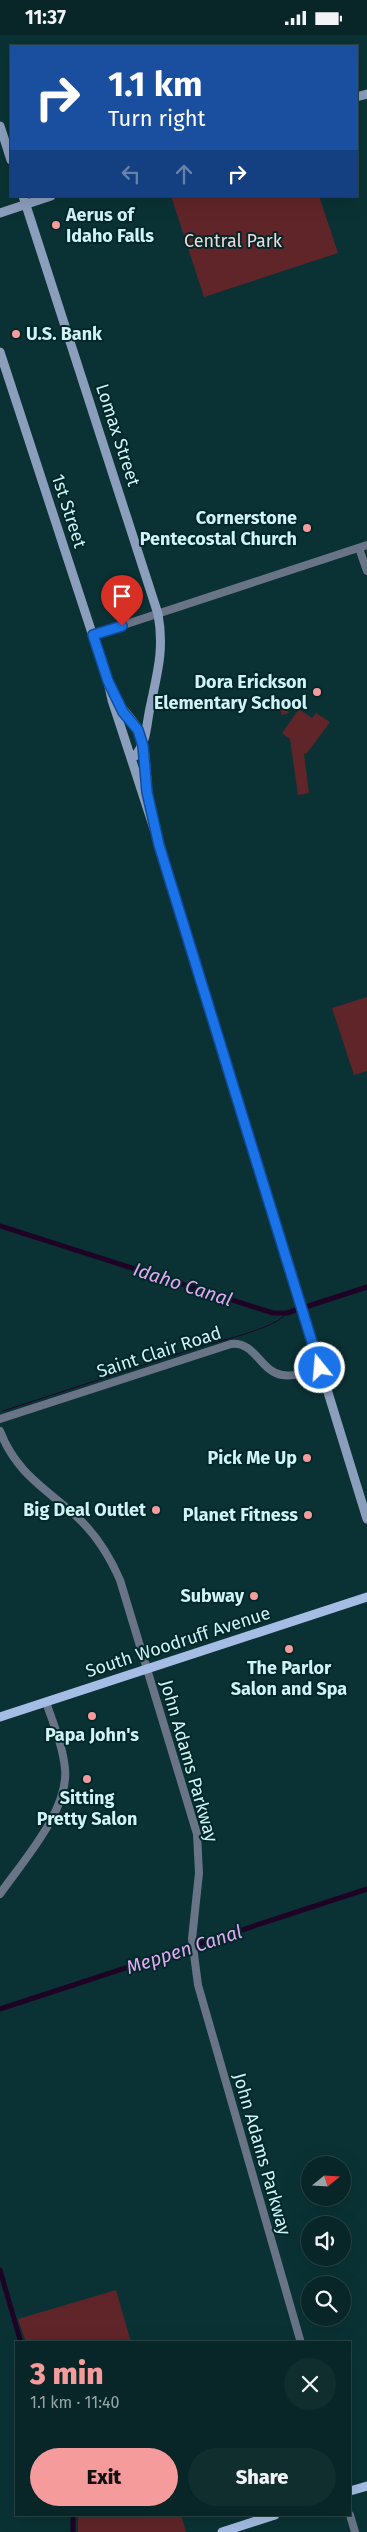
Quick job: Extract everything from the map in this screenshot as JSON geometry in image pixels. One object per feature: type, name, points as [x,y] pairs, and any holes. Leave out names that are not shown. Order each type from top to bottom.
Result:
[{"type":"main road","points":[[0,126],[10,157]]},
{"type":"main road","points":[[0,213],[25,200],[44,197]]},
{"type":"main road","name":"Lomax Street","points":[[25,200],[158,614],[162,656],[143,746]]},
{"type":"main road","name":"1st Street","points":[[0,351],[108,681],[367,1519]]},
{"type":"main road","name":"1st Street","points":[[108,681],[123,712],[138,730],[143,746],[147,792],[159,845]]},
{"type":"main road","points":[[130,755],[136,757],[143,746]]},
{"type":"main road","name":"South Woodruff Avenue","points":[[0,1717],[367,1597]]},
{"type":"main road","points":[[351,2491],[367,2486]]},
{"type":"main road","points":[[222,2532],[272,2516]]},
{"type":"street","points":[[93,635],[363,546],[367,571]]},
{"type":"street","name":"Saint Clair Road","points":[[0,1419],[231,1344],[248,1347],[279,1374],[297,1375],[320,1368]]},
{"type":"street","name":"John Adams Parkway","points":[[0,1431],[9,1452],[20,1468],[31,1480],[76,1516],[105,1549],[120,1579],[199,1847],[198,1888],[192,1945],[204,2009],[300,2341]]},
{"type":"street","points":[[0,1894],[57,1808],[65,1785],[64,1761],[46,1702]]},
{"type":"street","points":[[350,2516],[355,2532]]},
{"type":"green space","name":"Central Park","points":[[171,197],[319,197],[338,253],[204,297]]},
{"type":"green space","points":[[282,699],[289,713],[282,715],[277,703]]},
{"type":"green space","points":[[299,709],[312,718],[316,713],[330,722],[307,753],[304,754],[309,793],[298,795],[290,739],[282,733]]},
{"type":"green space","points":[[367,997],[367,1071],[354,1075],[332,1008]]},
{"type":"green space","points":[[116,2290],[131,2341],[26,2341],[18,2319]]},
{"type":"green space","points":[[78,2516],[181,2516],[186,2532],[78,2532]]},
{"type":"waterway","name":"Idaho Canal","points":[[0,1226],[273,1313],[287,1313],[367,1287]]},
{"type":"waterway","points":[[210,1344],[263,1328],[287,1313]]},
{"type":"waterway","points":[[3,1411],[205,1345]]},
{"type":"waterway","name":"Meppen Canal","points":[[0,2009],[367,1889]]},
{"type":"waterway","name":"Meppen Canal","points":[[0,2270],[20,2341]]},
{"type":"waterway","name":"Meppen Canal","points":[[73,2516],[73,2532]]},
{"type":"place","name":"Aerus of Idaho Falls","points":[[56,225]]},
{"type":"place","name":"U.S. Bank","points":[[16,334]]},
{"type":"place","name":"Cornerstone Pentecostal Church","points":[[307,528]]},
{"type":"place","name":"Dora Erickson Elementary School","points":[[317,692]]},
{"type":"place","name":"Pick Me Up","points":[[307,1458]]},
{"type":"place","name":"Big Deal Outlet","points":[[156,1510]]},
{"type":"place","name":"Planet Fitness","points":[[308,1515]]},
{"type":"place","name":"Subway","points":[[254,1596]]},
{"type":"place","name":"The Parlor Salon and Spa","points":[[289,1649]]},
{"type":"place","name":"Papa John's","points":[[92,1716]]},
{"type":"place","name":"Sitting Pretty Salon","points":[[87,1779]]},
{"type":"route","points":[[122,626],[93,635],[108,681],[123,712],[138,730],[143,746],[147,792],[159,845],[320,1368]]}]
